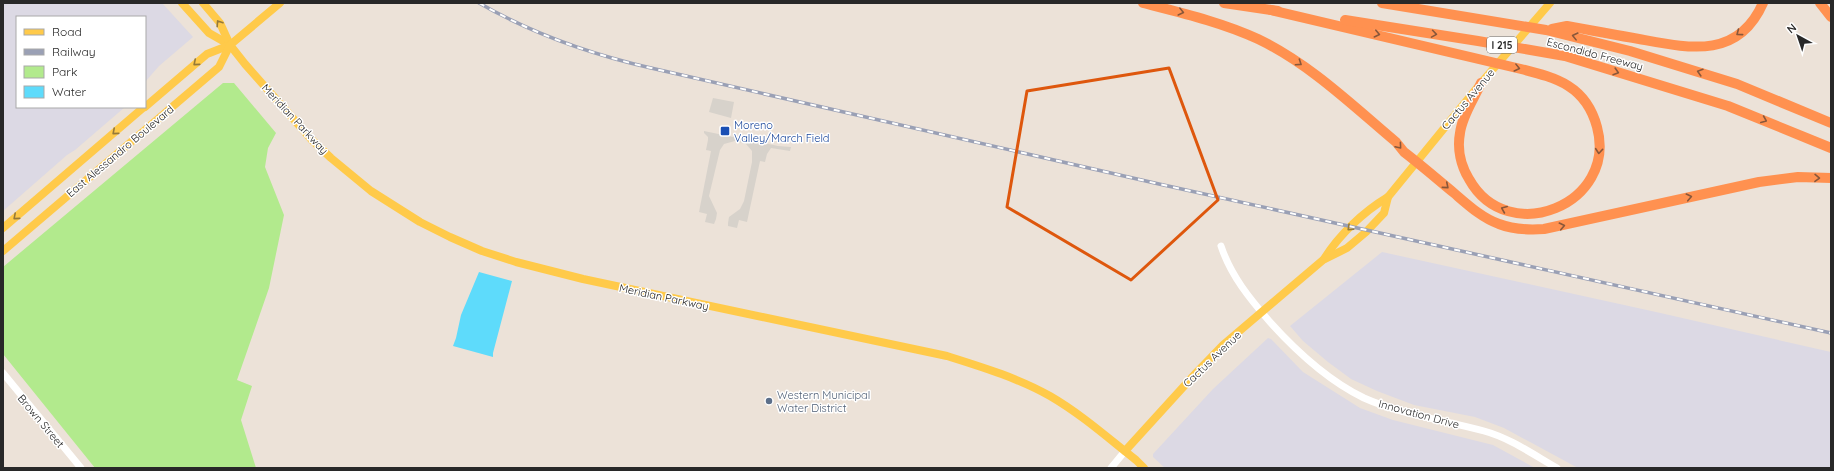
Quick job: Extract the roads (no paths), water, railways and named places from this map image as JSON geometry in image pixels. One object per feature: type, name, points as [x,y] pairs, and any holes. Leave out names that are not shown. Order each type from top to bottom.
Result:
[{"type":"highway","points":[[1143,3],[1214,21],[1274,47],[1320,78],[1396,142],[1404,152],[1416,162],[1486,218],[1500,225],[1527,231],[1544,230],[1759,182],[1798,177],[1831,178]]},
{"type":"highway","name":"Escondido Freeway","points":[[1224,3],[1471,39],[1565,56],[1728,106],[1831,148]]},
{"type":"highway","name":"Escondido Freeway","points":[[1382,3],[1546,30],[1630,50],[1737,84],[1831,123]]},
{"type":"highway","points":[[1546,30],[1567,26],[1680,46],[1706,47],[1727,41],[1742,31],[1753,20],[1763,3]]},
{"type":"highway","points":[[1820,3],[1831,17]]},
{"type":"highway","points":[[1828,3],[1831,8]]},
{"type":"highway","points":[[1271,10],[1527,70],[1567,84],[1576,91],[1590,108],[1595,119],[1599,140],[1595,168],[1584,187],[1574,198],[1552,211],[1519,214],[1507,211],[1487,200],[1471,183],[1461,161],[1459,133],[1467,112],[1484,80]]},
{"type":"main road","points":[[182,3],[209,33],[230,45]]},
{"type":"main road","points":[[203,3],[220,22],[230,45]]},
{"type":"main road","name":"East Alessandro Boulevard","points":[[146,106],[207,54],[230,45],[280,3]]},
{"type":"main road","name":"Cactus Avenue","points":[[1323,260],[1335,242],[1374,206],[1388,197],[1484,80],[1550,3]]},
{"type":"main road","name":"East Alessandro Boulevard","points":[[3,251],[219,67],[230,45]]},
{"type":"main road","name":"Meridian Parkway","points":[[230,45],[312,140],[331,158],[371,191],[397,208],[450,237],[482,251],[516,262],[583,279],[947,356],[977,365],[1012,378],[1050,396],[1082,417],[1144,468]]},
{"type":"main road","name":"East Alessandro Boulevard","points":[[3,228],[144,108]]},
{"type":"main road","name":"Cactus Avenue","points":[[1125,451],[1223,345],[1323,260],[1347,248],[1384,214],[1388,197]]},
{"type":"street","name":"Innovation Drive","points":[[1221,246],[1229,269],[1238,283],[1262,312],[1298,352],[1343,387],[1382,405],[1412,414],[1486,431],[1511,442],[1557,468]]},
{"type":"street","name":"Brown Street","points":[[3,373],[81,468]]},
{"type":"street","name":"Cactus Avenue","points":[[1111,468],[1125,451]]},
{"type":"water","points":[[479,272],[512,281],[493,357],[453,346],[461,315]]},
{"type":"railway","points":[[479,3],[520,24],[562,42],[651,68],[1159,184],[1831,333]]},
{"type":"place","name":"Moreno Valley/March Field","points":[[725,131]]},
{"type":"place","name":"Western Municipal Water District","points":[[769,401]]}]
